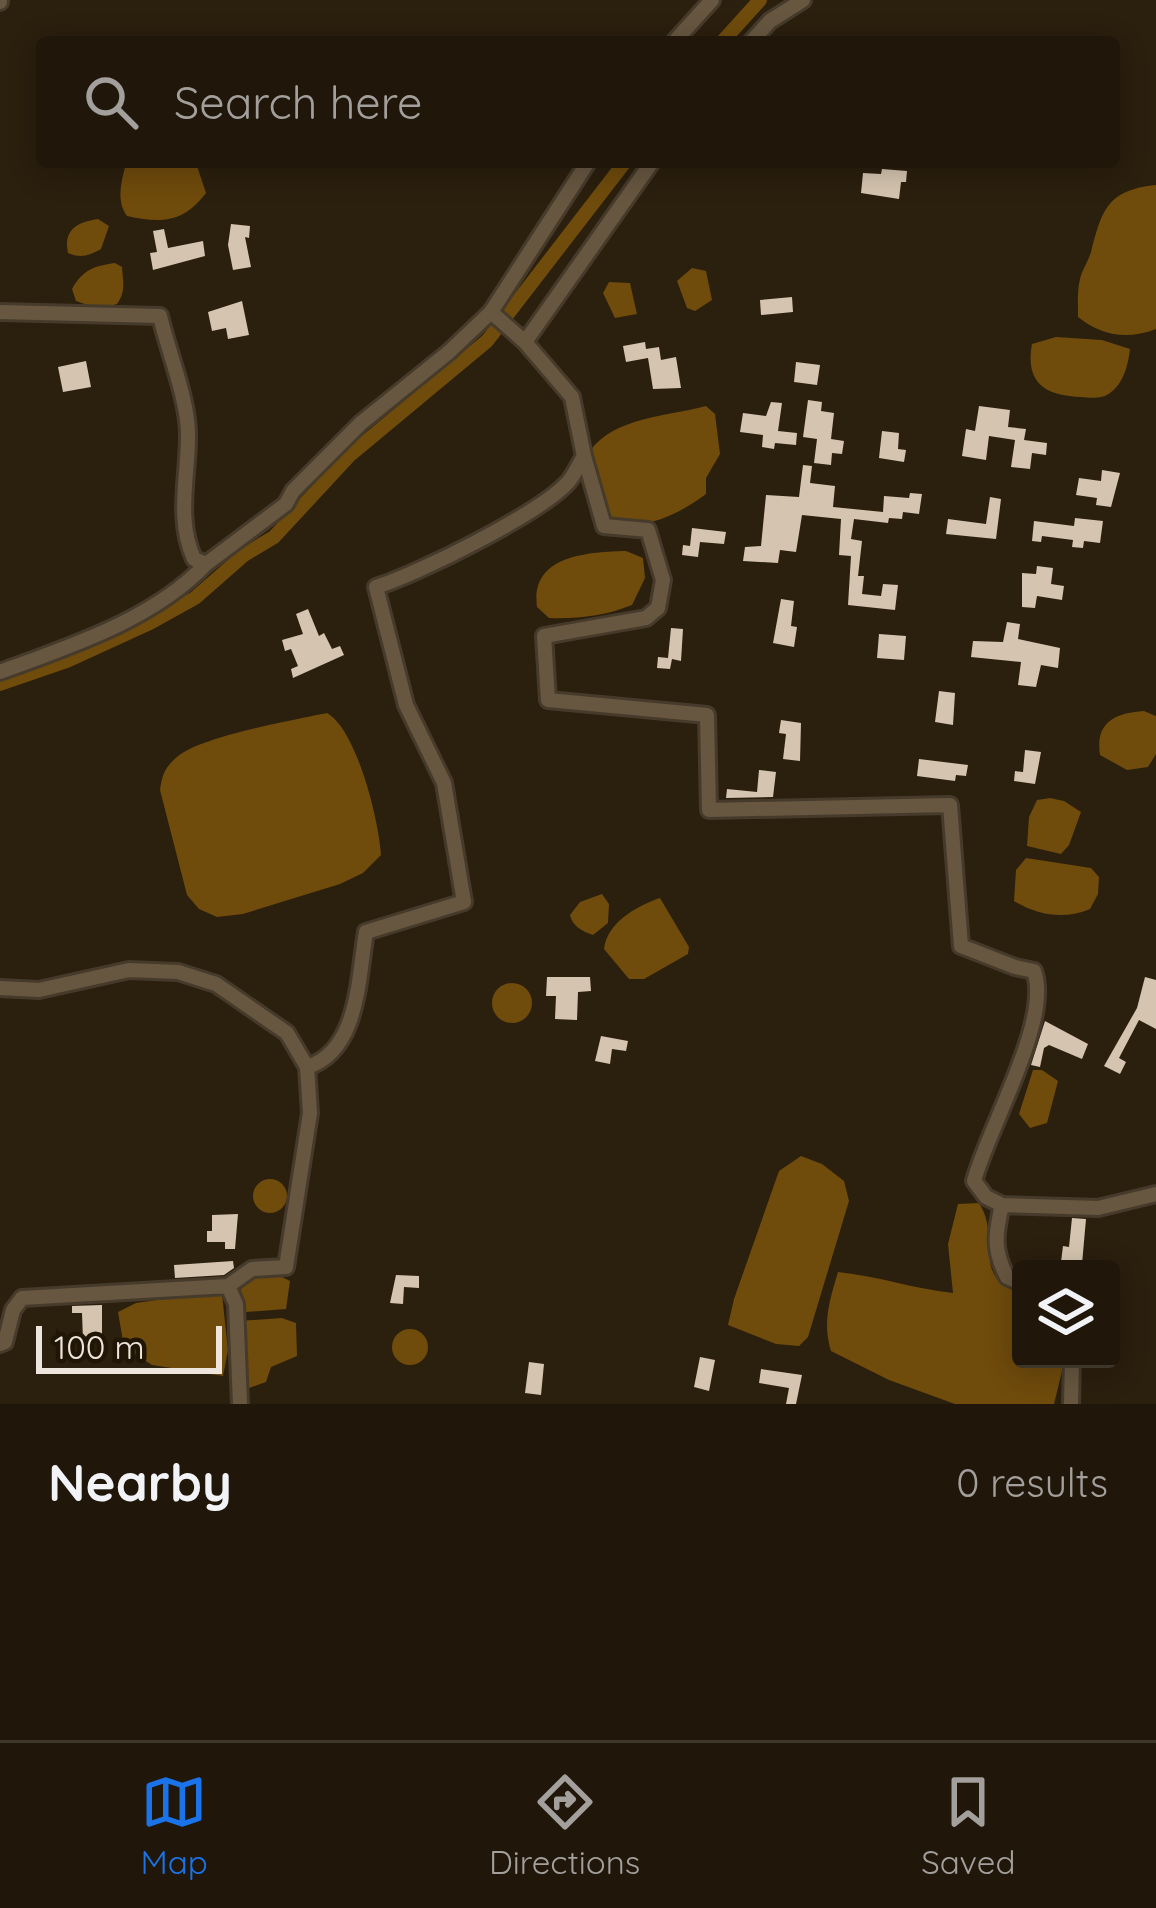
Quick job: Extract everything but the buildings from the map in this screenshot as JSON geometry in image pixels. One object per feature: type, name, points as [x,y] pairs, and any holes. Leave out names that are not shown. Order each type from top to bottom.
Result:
[{"type":"street","points":[[679,36],[712,0]]},
{"type":"street","points":[[756,36],[802,0]]},
{"type":"street","points":[[0,672],[112,627],[185,586],[206,564],[286,504],[293,491],[361,423],[490,312],[584,168]]},
{"type":"street","points":[[525,342],[648,168]]},
{"type":"street","points":[[0,312],[160,316],[189,433],[182,492],[190,550],[194,559],[206,564]]},
{"type":"street","points":[[490,312],[525,342],[572,397],[604,526],[648,530],[663,580],[658,608],[646,618],[544,636],[548,700],[707,715],[709,810],[950,805],[961,946],[1034,970],[1040,985],[1030,1035],[974,1181],[986,1197],[1002,1205],[1098,1208],[1156,1194]]},
{"type":"street","points":[[307,1067],[324,1062],[338,1049],[351,1015],[366,932],[464,902],[444,783],[406,705],[376,587],[408,578],[535,508],[568,482],[584,456]]},
{"type":"street","points":[[0,988],[39,990],[129,970],[178,972],[216,984],[287,1034],[307,1067],[310,1113],[286,1267],[252,1270],[228,1286],[22,1298],[13,1310],[5,1342],[0,1344]]},
{"type":"street","points":[[1002,1205],[994,1239],[998,1259],[1012,1279]]},
{"type":"street","points":[[228,1286],[236,1304],[240,1404]]},
{"type":"street","points":[[1071,1404],[1072,1368]]},
{"type":"shaded area","points":[[125,168],[198,168],[206,193],[181,215],[151,220],[127,216],[121,191]]},
{"type":"shaded area","points":[[1156,185],[1156,329],[1125,335],[1106,332],[1078,317],[1081,276],[1109,205],[1127,192]]},
{"type":"shaded area","points":[[98,219],[109,226],[101,249],[85,256],[68,253],[73,228]]},
{"type":"shaded area","points":[[115,263],[122,267],[123,282],[117,304],[99,309],[76,301],[72,289],[80,277]]},
{"type":"shaded area","points":[[692,268],[706,271],[712,300],[695,311],[687,308],[677,281]]},
{"type":"shaded area","points":[[609,282],[630,283],[637,314],[615,318],[603,293]]},
{"type":"shaded area","points":[[1056,337],[1102,340],[1130,349],[1119,384],[1107,395],[1092,398],[1047,390],[1032,368],[1032,344]]},
{"type":"shaded area","points":[[706,406],[715,414],[720,454],[706,478],[706,494],[671,515],[645,523],[605,517],[590,451],[600,440],[627,424]]},
{"type":"shaded area","points":[[626,551],[643,558],[645,578],[632,605],[559,618],[549,618],[537,607],[537,590],[552,567],[579,555]]},
{"type":"shaded area","points":[[1144,711],[1156,716],[1156,754],[1148,767],[1127,770],[1100,755],[1101,734],[1109,721]]},
{"type":"shaded area","points":[[327,713],[357,756],[381,855],[363,873],[340,884],[243,914],[217,917],[199,909],[187,895],[160,790],[167,768],[177,757],[205,743]]},
{"type":"shaded area","points":[[1050,798],[1081,812],[1061,854],[1027,846],[1029,817],[1037,800]]},
{"type":"shaded area","points":[[1026,858],[1091,868],[1099,877],[1098,894],[1090,909],[1051,914],[1014,901],[1016,870]]},
{"type":"shaded area","points":[[602,894],[609,904],[608,923],[593,935],[578,928],[570,915],[580,902]]},
{"type":"shaded area","points":[[660,898],[689,947],[688,954],[644,979],[629,979],[604,949],[606,940],[624,917]]},
{"type":"shaded area","points":[[512,983],[526,989],[532,1003],[526,1017],[512,1023],[498,1017],[492,1003],[498,989]]},
{"type":"shaded area","points":[[1033,1070],[1042,1070],[1058,1081],[1047,1123],[1030,1128],[1019,1114]]},
{"type":"shaded area","points":[[801,1156],[822,1164],[844,1181],[849,1201],[808,1337],[799,1346],[776,1344],[728,1325],[779,1171]]},
{"type":"shaded area","points":[[270,1179],[282,1184],[287,1196],[282,1208],[270,1213],[258,1208],[253,1196],[258,1184]]},
{"type":"shaded area","points":[[979,1203],[988,1230],[991,1267],[996,1278],[1012,1289],[1012,1368],[1063,1368],[1054,1404],[955,1404],[889,1380],[831,1351],[827,1321],[838,1272],[953,1293],[948,1244],[958,1204]]},
{"type":"shaded area","points":[[278,1275],[290,1281],[286,1309],[246,1312],[239,1296],[243,1282]]},
{"type":"shaded area","points":[[222,1294],[228,1350],[223,1376],[152,1365],[124,1347],[118,1312],[136,1303]]},
{"type":"shaded area","points":[[282,1318],[296,1323],[297,1356],[271,1367],[266,1382],[249,1388],[242,1382],[239,1321]]},
{"type":"shaded area","points":[[410,1329],[423,1334],[428,1347],[423,1360],[410,1365],[397,1360],[392,1347],[397,1334]]},
{"type":"waterway","points":[[727,36],[760,0]]},
{"type":"waterway","points":[[0,684],[67,661],[150,623],[195,598],[244,555],[274,537],[350,455],[487,341],[620,168]]}]
